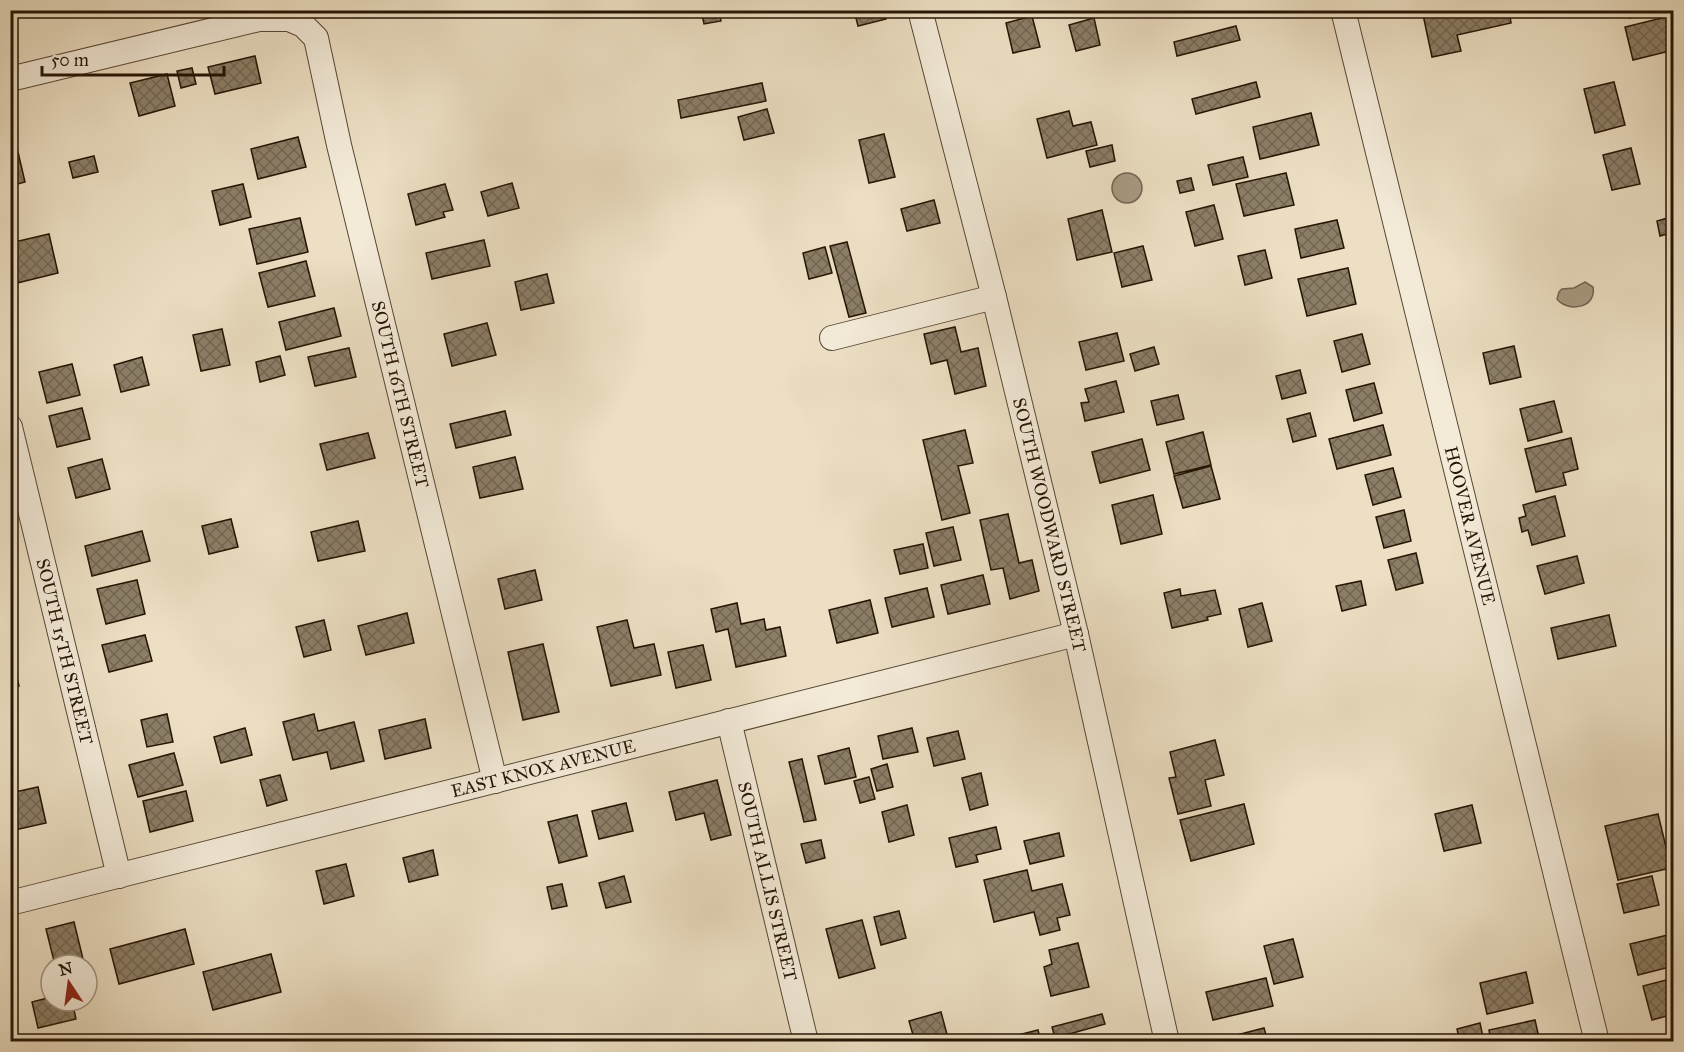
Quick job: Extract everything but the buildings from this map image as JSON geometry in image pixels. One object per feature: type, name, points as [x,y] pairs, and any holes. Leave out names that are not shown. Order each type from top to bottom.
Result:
[{"type":"street","name":"SOUTH WOODWARD STREET","points":[[920,10],[994,297],[1076,634],[1167,1041]]},
{"type":"street","name":"HOOVER AVENUE","points":[[1343,10],[1597,1041]]},
{"type":"street","name":"SOUTH 16TH STREET","points":[[10,79],[259,20],[289,19],[303,25],[316,38],[342,157],[495,781]]},
{"type":"street","points":[[832,338],[994,297]]},
{"type":"street","name":"SOUTH 15TH STREET","points":[[10,427],[119,876]]},
{"type":"street","name":"EAST KNOX AVENUE","points":[[10,903],[1076,634]]},
{"type":"street","name":"SOUTH ALLIS STREET","points":[[729,721],[806,1041]]},
{"type":"shaded area","points":[[1127,173],[1138,177],[1142,188],[1138,199],[1127,203],[1116,199],[1112,188],[1116,177]]},
{"type":"shaded area","points":[[1585,282],[1593,287],[1591,300],[1586,304],[1568,306],[1557,299],[1562,289],[1574,288]]}]
